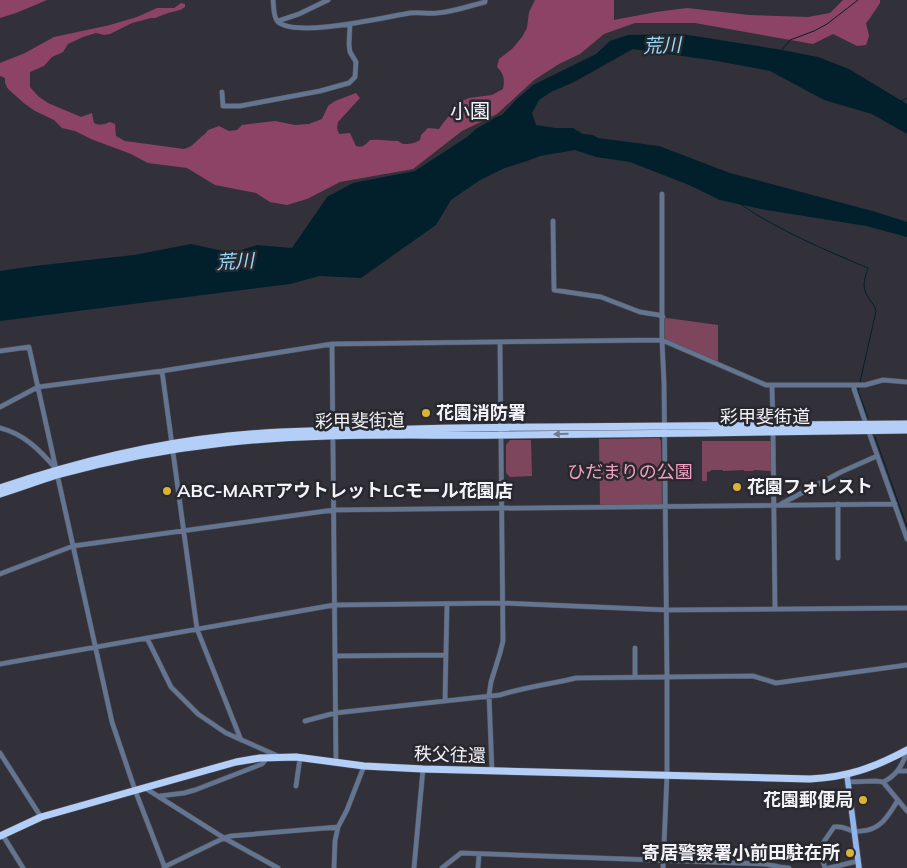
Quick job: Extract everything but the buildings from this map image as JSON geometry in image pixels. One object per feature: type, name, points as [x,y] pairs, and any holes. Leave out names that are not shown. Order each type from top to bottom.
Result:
[{"type":"highway","name":"彩甲斐街道","points":[[867,428],[907,424]]},
{"type":"highway","name":"彩甲斐街道","points":[[0,488],[58,472],[173,447],[333,433],[867,428],[907,430]]},
{"type":"highway","name":"彩甲斐街道","points":[[0,494],[58,472]]},
{"type":"highway","name":"秩父往還","points":[[1,835],[41,817],[236,762],[268,757],[300,758],[364,766],[423,769],[810,779],[848,778],[907,751]]},
{"type":"main road","points":[[848,778],[858,865]]},
{"type":"street","points":[[273,0],[275,15],[278,21],[288,27],[314,28],[412,13],[435,14],[485,2],[485,0]]},
{"type":"street","points":[[278,21],[328,0]]},
{"type":"street","points":[[222,92],[223,106],[233,107],[282,99],[349,83],[355,77],[356,62],[350,52],[350,24]]},
{"type":"street","points":[[662,194],[662,340],[667,610],[667,775],[663,868]]},
{"type":"street","points":[[552,221],[554,290],[601,297],[640,312],[659,314],[663,317]]},
{"type":"street","points":[[0,407],[38,387],[162,371],[332,344],[662,340],[766,385],[858,385],[883,380],[907,382]]},
{"type":"street","points":[[492,771],[489,695],[503,641],[500,343]]},
{"type":"street","points":[[332,344],[336,763]]},
{"type":"street","points":[[0,351],[29,347],[112,722],[164,868],[231,836],[338,827]]},
{"type":"street","points":[[162,371],[197,629],[241,740]]},
{"type":"street","points":[[858,385],[854,389],[907,539]]},
{"type":"street","points":[[772,386],[775,609]]},
{"type":"street","points":[[0,428],[21,436],[34,445],[58,472]]},
{"type":"street","points":[[780,505],[841,472],[877,456]]},
{"type":"street","points":[[838,504],[838,558]]},
{"type":"street","points":[[0,574],[73,546],[334,510],[895,504]]},
{"type":"street","points":[[0,664],[334,605],[503,603],[667,610],[907,608]]},
{"type":"street","points":[[445,700],[447,604]]},
{"type":"street","points":[[147,638],[171,687],[198,714],[211,724],[241,740],[280,757]]},
{"type":"street","points":[[634,677],[635,648]]},
{"type":"street","points":[[335,656],[446,655]]},
{"type":"street","points":[[306,720],[335,713],[500,695],[525,687],[576,678],[753,676],[776,683],[907,665]]},
{"type":"street","points":[[848,778],[883,782],[891,778],[898,771],[907,751]]},
{"type":"street","points":[[0,753],[41,817]]},
{"type":"street","points":[[159,796],[195,790],[262,764],[268,757]]},
{"type":"street","points":[[296,786],[300,758]]},
{"type":"street","points":[[334,868],[334,841],[338,827],[364,766]]},
{"type":"street","points":[[414,868],[423,769]]},
{"type":"street","points":[[898,771],[907,771]]},
{"type":"street","points":[[883,782],[907,811]]},
{"type":"street","points":[[145,788],[224,838],[278,868]]},
{"type":"street","points":[[825,868],[820,851],[834,828],[844,827],[854,832],[869,831],[882,823],[898,800]]},
{"type":"street","points":[[1,835],[24,868]]},
{"type":"street","points":[[442,868],[461,853],[725,862],[765,864],[789,868]]},
{"type":"street","points":[[478,868],[479,854]]},
{"type":"street","points":[[725,862],[725,868]]},
{"type":"street","points":[[829,868],[858,865]]},
{"type":"green space","points":[[665,319],[718,325],[718,362],[667,340],[665,338]]},
{"type":"green space","name":"ひだまりの公園","points":[[659,438],[661,441],[662,504],[601,505],[599,439]]},
{"type":"green space","points":[[510,440],[531,440],[532,476],[510,477],[506,473],[506,445]]},
{"type":"green space","points":[[702,441],[771,441],[771,471],[711,470],[707,472],[707,481],[702,481]]},
{"type":"shaded area","points":[[0,0],[47,0],[0,18]]},
{"type":"shaded area","points":[[535,0],[614,0],[614,20],[687,8],[749,15],[808,17],[830,13],[843,0],[880,0],[880,3],[866,23],[869,36],[866,45],[857,46],[833,34],[813,44],[695,23],[635,23],[604,34],[580,54],[559,64],[534,80],[497,114],[462,131],[413,169],[340,182],[307,199],[287,205],[270,202],[256,193],[215,185],[187,168],[148,163],[75,131],[62,128],[54,120],[25,104],[8,89],[5,78],[0,76],[0,63],[25,53],[54,37],[110,25],[137,17],[157,8],[174,8],[181,3],[185,4],[185,7],[180,10],[132,23],[110,34],[96,33],[68,44],[63,52],[52,57],[44,66],[30,72],[30,87],[48,103],[81,117],[92,113],[94,123],[96,124],[110,122],[115,124],[116,136],[125,141],[184,149],[192,145],[208,130],[219,126],[229,131],[237,130],[242,125],[275,121],[295,125],[309,124],[322,119],[328,106],[335,101],[356,93],[360,98],[338,122],[339,134],[350,133],[358,147],[364,146],[370,140],[398,141],[403,144],[412,144],[420,140],[421,135],[428,128],[439,129],[457,103],[469,98],[492,95],[503,89],[503,77],[497,67],[499,59],[512,49],[522,37],[527,28],[529,12]]},
{"type":"water","name":"荒川","points":[[682,34],[818,57],[849,69],[907,104],[907,134],[872,114],[824,100],[770,71],[633,49],[539,100],[532,113],[536,125],[573,128],[583,134],[593,135],[598,138],[659,146],[730,173],[907,222],[907,237],[866,226],[761,209],[720,200],[689,185],[630,162],[596,157],[575,150],[540,156],[505,168],[480,180],[451,200],[436,225],[361,278],[319,276],[290,284],[0,321],[0,271],[134,255],[191,244],[232,253],[257,245],[292,248],[327,197],[353,183],[415,171],[476,129],[502,115],[533,85],[596,54],[610,41],[628,35]]},
{"type":"waterway","points":[[781,51],[790,40],[827,24],[858,0]]},
{"type":"waterway","points":[[901,101],[907,98]]},
{"type":"waterway","points":[[740,204],[786,231],[868,268],[864,288],[876,311],[858,391],[868,418]]},
{"type":"waterway","points":[[875,437],[907,527]]},
{"type":"place","name":"花園消防署","points":[[426,413]]},
{"type":"place","name":"花園フォレスト","points":[[737,487]]},
{"type":"place","name":"ABC-MARTアウトレットLCモール花園店","points":[[167,491]]},
{"type":"place","name":"花園郵便局","points":[[863,800]]},
{"type":"place","name":"寄居警察署小前田駐在所","points":[[850,853]]},
{"type":"district","name":"小園","points":[[470,111]]}]
